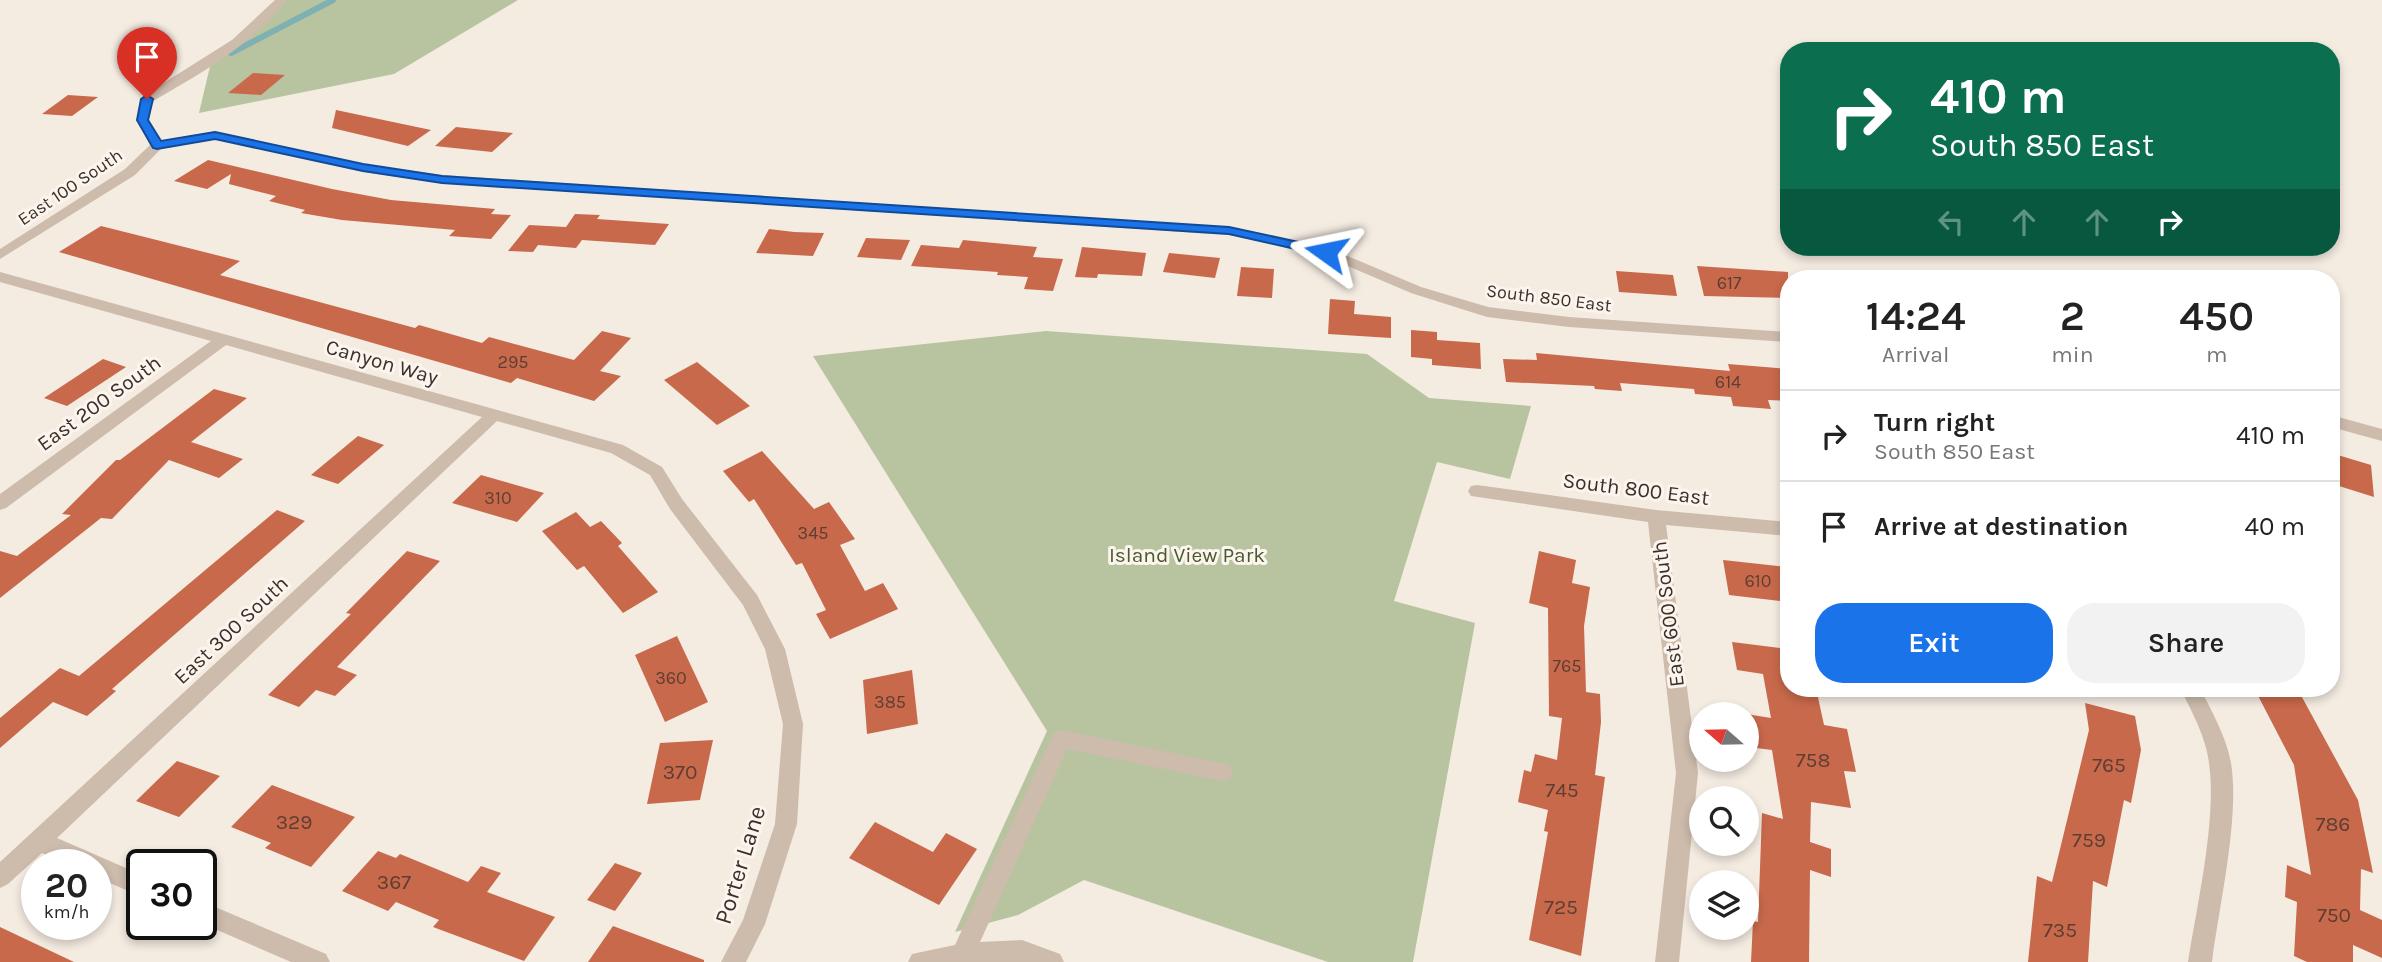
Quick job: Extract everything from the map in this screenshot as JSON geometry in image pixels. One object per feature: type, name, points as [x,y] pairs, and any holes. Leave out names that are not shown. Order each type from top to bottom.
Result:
[{"type":"street","points":[[157,146],[143,120],[147,99],[217,56],[264,21],[281,0]]},
{"type":"street","name":"South 850 East","points":[[157,146],[215,135],[363,168],[442,179],[1229,230],[1326,252],[1416,290],[1487,312],[1569,322],[1780,336]]},
{"type":"street","name":"East 100 South","points":[[0,255],[130,172],[157,146]]},
{"type":"street","name":"Canyon Way","points":[[0,277],[617,449],[656,471],[676,504],[712,549]]},
{"type":"street","name":"East 200 South","points":[[0,503],[224,339]]},
{"type":"street","name":"East 300 South","points":[[0,877],[494,415]]},
{"type":"street","points":[[2340,423],[2382,435]]},
{"type":"street","name":"South 800 East","points":[[1478,491],[1656,517],[1780,528]]},
{"type":"street","name":"East 600 South","points":[[1656,517],[1687,773],[1667,962]]},
{"type":"street","name":"Porter Lane","points":[[712,549],[750,600],[775,649],[793,724],[786,824],[753,924],[733,962]]},
{"type":"street","points":[[2194,697],[2209,726],[2220,763],[2221,813],[2200,962]]},
{"type":"street","points":[[960,959],[1061,739],[1222,772]]},
{"type":"street","points":[[38,841],[57,849]]},
{"type":"street","points":[[217,919],[318,962]]},
{"type":"street","points":[[920,962],[1023,951],[1052,962]]},
{"type":"green space","points":[[281,0],[518,0],[394,74],[199,113],[212,58]]},
{"type":"green space","name":"Island View Park","points":[[1046,331],[1367,354],[1429,398],[1531,406],[1510,479],[1437,462],[1394,601],[1475,623],[1413,962],[1328,962],[1084,880],[1018,915],[955,932],[1047,731],[813,356]]},
{"type":"building","points":[[253,73],[285,75],[261,95],[228,93]]},
{"type":"building","points":[[68,95],[98,97],[72,116],[42,114]]},
{"type":"building","points":[[336,110],[431,130],[408,146],[332,128]]},
{"type":"building","points":[[456,127],[513,133],[492,152],[435,146]]},
{"type":"building","points":[[208,160],[391,200],[495,209],[491,214],[511,215],[491,239],[449,236],[455,230],[342,220],[301,213],[305,210],[269,201],[276,196],[229,184],[231,174],[207,189],[174,181]]},
{"type":"building","points":[[575,214],[600,215],[597,219],[669,224],[655,245],[582,240],[576,248],[538,245],[533,252],[508,251],[529,225],[566,227]]},
{"type":"building","points":[[101,226],[240,261],[220,275],[415,328],[419,325],[482,343],[489,337],[574,360],[602,331],[631,338],[600,371],[621,376],[594,401],[517,378],[511,383],[59,252]]},
{"type":"building","points":[[769,229],[824,233],[813,256],[756,253]]},
{"type":"building","points":[[866,238],[910,240],[901,260],[857,257]]},
{"type":"building","points":[[963,240],[1037,247],[1033,257],[1063,259],[1053,291],[1024,289],[1028,277],[997,275],[998,272],[911,266],[921,245],[959,248]]},
{"type":"building","points":[[1082,247],[1146,253],[1142,276],[1098,274],[1097,278],[1075,277]]},
{"type":"building","points":[[1169,253],[1220,258],[1215,278],[1163,272]]},
{"type":"building","points":[[1697,266],[1780,271],[1780,298],[1704,296]]},
{"type":"building","points":[[1241,267],[1274,269],[1272,298],[1237,296]]},
{"type":"building","points":[[1616,271],[1673,275],[1677,296],[1619,292]]},
{"type":"building","points":[[1330,299],[1355,301],[1354,314],[1391,317],[1391,338],[1328,334]]},
{"type":"building","points":[[1411,330],[1437,332],[1437,340],[1480,343],[1481,369],[1432,365],[1432,359],[1411,357]]},
{"type":"building","points":[[1536,353],[1730,371],[1728,364],[1780,368],[1780,401],[1768,400],[1771,409],[1733,406],[1731,397],[1695,394],[1694,389],[1620,383],[1622,391],[1595,389],[1594,386],[1506,382],[1503,359],[1537,360]]},
{"type":"building","points":[[103,359],[126,367],[67,406],[44,398]]},
{"type":"building","points":[[697,362],[750,406],[717,425],[664,380]]},
{"type":"building","points":[[214,389],[247,398],[191,442],[243,459],[219,478],[169,460],[112,519],[101,518],[0,598],[0,551],[17,556],[71,515],[62,514],[116,460],[120,460]]},
{"type":"building","points":[[358,436],[384,445],[338,484],[311,475]]},
{"type":"building","points":[[762,451],[814,509],[829,502],[855,539],[840,545],[865,591],[883,583],[898,609],[830,639],[816,614],[826,610],[802,563],[796,565],[754,499],[749,502],[723,471]]},
{"type":"building","points":[[2340,456],[2371,465],[2374,497],[2340,486]]},
{"type":"building","points":[[481,475],[544,493],[517,522],[452,503]]},
{"type":"building","points":[[277,510],[305,521],[112,689],[116,691],[87,716],[53,702],[0,748],[0,718],[60,668],[79,676]]},
{"type":"building","points":[[576,512],[590,527],[601,521],[622,543],[618,546],[658,592],[623,613],[584,566],[577,570],[542,531]]},
{"type":"building","points":[[407,551],[440,561],[337,667],[357,675],[335,696],[316,690],[299,707],[268,695],[351,614],[346,613]]},
{"type":"building","points":[[1539,551],[1576,560],[1572,583],[1590,587],[1584,626],[1586,692],[1600,694],[1601,722],[1595,775],[1605,777],[1581,956],[1529,940],[1548,832],[1544,831],[1548,810],[1518,802],[1524,770],[1531,772],[1535,754],[1557,760],[1562,718],[1549,716],[1548,608],[1529,603]]},
{"type":"building","points":[[1723,560],[1780,566],[1780,601],[1729,595]]},
{"type":"building","points":[[677,636],[708,702],[665,722],[635,655]]},
{"type":"building","points":[[1732,642],[1780,648],[1780,697],[1818,697],[1824,725],[1847,729],[1856,772],[1844,771],[1851,808],[1811,802],[1810,842],[1831,849],[1831,877],[1810,870],[1809,962],[1751,962],[1752,940],[1759,940],[1762,813],[1783,819],[1772,750],[1759,748],[1759,716],[1771,718],[1763,674],[1737,670]]},
{"type":"building","points":[[912,670],[918,724],[867,734],[863,680]]},
{"type":"building","points":[[2259,697],[2302,697],[2358,800],[2373,873],[2361,869],[2360,910],[2382,920],[2382,958],[2353,945],[2353,962],[2307,962],[2294,956],[2297,902],[2285,897],[2287,865],[2311,875],[2294,765]]},
{"type":"building","points":[[2085,703],[2135,716],[2141,750],[2131,803],[2124,800],[2107,887],[2093,881],[2088,962],[2028,962],[2037,876],[2052,882],[2089,730]]},
{"type":"building","points":[[713,740],[700,800],[647,804],[660,743]]},
{"type":"building","points":[[177,761],[220,776],[179,817],[136,801]]},
{"type":"building","points":[[272,785],[355,817],[311,867],[265,848],[271,843],[231,827]]},
{"type":"building","points":[[875,822],[933,852],[946,833],[977,849],[939,905],[849,858]]},
{"type":"building","points":[[378,851],[396,858],[400,854],[468,882],[481,866],[501,873],[487,892],[555,917],[524,961],[433,927],[439,920],[396,902],[388,911],[342,891]]},
{"type":"building","points":[[615,863],[642,873],[615,911],[587,900]]},
{"type":"building","points":[[613,926],[704,960],[704,962],[588,962]]},
{"type":"building","points":[[0,927],[21,937],[21,940],[27,940],[74,962],[0,962]]},
{"type":"waterway","points":[[231,53],[333,0]]},
{"type":"route","points":[[147,99],[143,120],[157,146],[215,135],[363,168],[442,179],[1229,230],[1326,252]]}]
